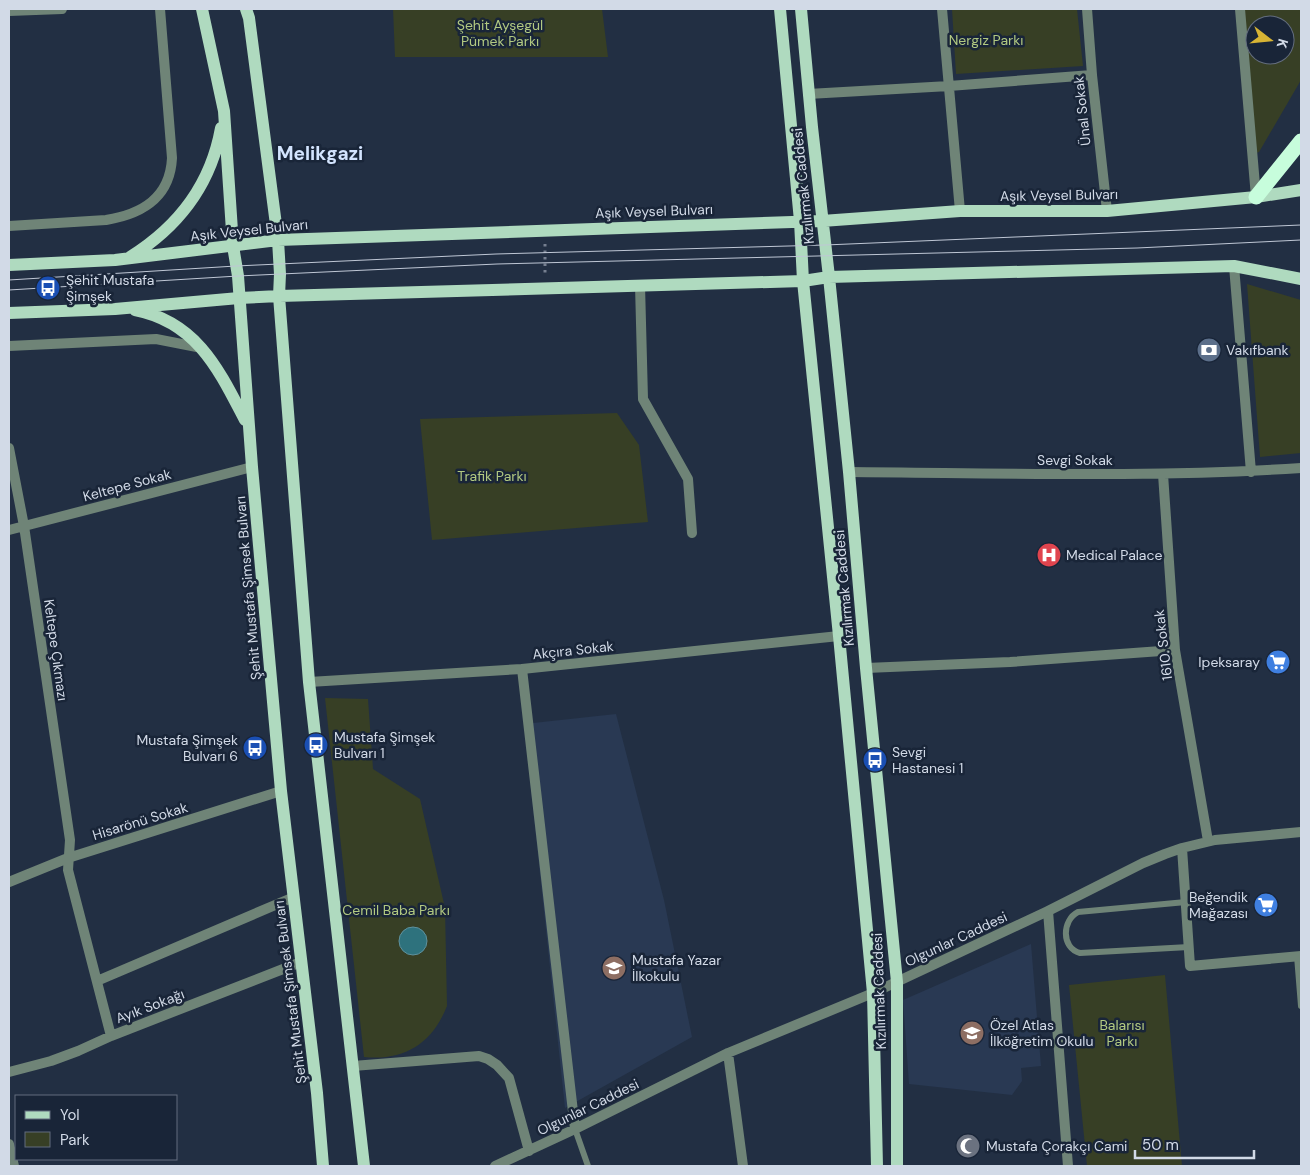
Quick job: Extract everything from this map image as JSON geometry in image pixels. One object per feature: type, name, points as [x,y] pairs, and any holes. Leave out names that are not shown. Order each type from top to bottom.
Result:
[{"type":"highway","points":[[1256,197],[1301,141]]},
{"type":"main road","name":"Şehit Mustafa Şimsek Bulvarı","points":[[202,9],[224,111],[248,426],[281,791],[317,1094],[323,1166]]},
{"type":"main road","points":[[246,9],[249,18],[278,240],[279,296],[309,682],[364,1166]]},
{"type":"main road","name":"Kızılırmak Caddesi","points":[[780,9],[800,221],[803,281],[873,993],[877,1166]]},
{"type":"main road","name":"Kızılırmak Caddesi","points":[[801,9],[808,94],[849,472],[897,982],[897,1166]]},
{"type":"main road","points":[[128,259],[162,235],[190,204],[209,169],[216,150],[224,111]]},
{"type":"main road","name":"Aşık Veysel Bulvarı","points":[[9,265],[128,259],[278,240],[822,221],[960,212],[1107,210],[1256,197],[1301,190]]},
{"type":"main road","points":[[9,313],[115,309],[279,296],[803,281],[829,277],[1234,266],[1301,280]]},
{"type":"main road","points":[[115,309],[144,312],[158,317],[184,331],[197,342],[217,369],[248,426]]},
{"type":"street","points":[[9,11],[62,9]]},
{"type":"street","points":[[9,226],[119,218],[143,208],[160,194],[170,176],[172,158],[160,9]]},
{"type":"street","points":[[942,9],[960,212]]},
{"type":"street","name":"Ünal Sokak","points":[[1086,9],[1107,210]]},
{"type":"street","points":[[1240,9],[1256,197]]},
{"type":"street","points":[[808,94],[1092,75]]},
{"type":"street","points":[[1234,266],[1250,472]]},
{"type":"street","points":[[640,286],[643,399],[688,479],[692,533]]},
{"type":"street","points":[[9,346],[156,340],[202,348]]},
{"type":"street","name":"Keltepe Çıkmazı","points":[[9,448],[24,526],[70,840],[68,870],[111,1036]]},
{"type":"street","name":"Keltepe Sokak","points":[[9,530],[252,467]]},
{"type":"street","name":"Sevgi Sokak","points":[[849,472],[1163,474],[1250,472],[1301,468]]},
{"type":"street","name":"1610. Sokak","points":[[1163,474],[1175,650],[1208,841]]},
{"type":"street","name":"Akçıra Sokak","points":[[309,682],[522,669],[839,636]]},
{"type":"street","points":[[866,668],[1010,662],[1175,650]]},
{"type":"street","points":[[522,669],[575,1129]]},
{"type":"street","name":"Hisarönü Sokak","points":[[9,882],[68,858],[281,791]]},
{"type":"street","name":"Olgunlar Caddesi","points":[[496,1166],[728,1053],[873,993],[1048,911],[1143,863],[1182,848],[1208,841],[1301,832]]},
{"type":"street","points":[[1182,848],[1190,966],[1299,956]]},
{"type":"street","points":[[97,981],[294,897]]},
{"type":"street","points":[[1048,911],[1068,1166]]},
{"type":"street","name":"Ayık Sokağı","points":[[9,1072],[69,1054],[301,962]]},
{"type":"street","points":[[728,1053],[743,1166]]},
{"type":"street","points":[[353,1066],[478,1056],[488,1059],[497,1064],[509,1078],[529,1151]]},
{"type":"street","points":[[9,1144],[14,1166]]},
{"type":"lane","points":[[1068,901],[1075,913]]},
{"type":"lane","points":[[1186,902],[1078,912],[1069,919],[1067,924],[1067,941],[1071,949],[1080,953],[1188,947]]},
{"type":"lane","points":[[1299,956],[1301,1006]]},
{"type":"lane","points":[[575,1129],[588,1166]]},
{"type":"path","points":[[545,230],[545,288]]},
{"type":"shaded area","name":"Mustafa Yazar İlkokulu","points":[[616,714],[664,900],[692,1037],[565,1108],[524,724]]},
{"type":"shaded area","points":[[413,927],[423,931],[427,941],[423,951],[413,955],[403,951],[399,941],[403,931]]},
{"type":"shaded area","name":"Özel Atlas İlköğretim Okulu","points":[[1031,944],[1041,1066],[1021,1068],[1022,1081],[1012,1095],[909,1084],[903,1000]]},
{"type":"green space","name":"Şehit Ayşegül Pümek Parkı","points":[[393,9],[602,9],[608,57],[395,57]]},
{"type":"green space","name":"Nergiz Parkı","points":[[952,9],[1077,9],[1083,66],[956,74]]},
{"type":"green space","points":[[1237,9],[1301,9],[1301,80],[1259,152],[1250,155]]},
{"type":"green space","points":[[1247,284],[1301,300],[1301,453],[1260,457]]},
{"type":"green space","name":"Trafik Parkı","points":[[617,413],[639,445],[648,522],[432,540],[420,419]]},
{"type":"green space","name":"Cemil Baba Parkı","points":[[325,698],[368,699],[373,769],[420,799],[445,908],[447,1006],[441,1019],[425,1040],[404,1053],[392,1056],[364,1057]]},
{"type":"green space","name":"Balarısı Parkı","points":[[1165,975],[1182,1166],[1087,1166],[1069,985]]},
{"type":"tram line","points":[[9,280],[236,266],[496,254],[825,245],[1301,225]]},
{"type":"tram line","points":[[9,290],[238,276],[497,264],[1137,248],[1301,240]]},
{"type":"place","name":"Şehit Mustafa Şimşek","points":[[48,288]]},
{"type":"place","name":"Vakıfbank","points":[[1209,350]]},
{"type":"place","name":"Medical Palace","points":[[1049,555]]},
{"type":"place","name":"Ipeksaray","points":[[1278,662]]},
{"type":"place","name":"Mustafa Şimşek Bulvarı 1","points":[[316,745]]},
{"type":"place","name":"Mustafa Şimşek Bulvarı 6","points":[[255,748]]},
{"type":"place","name":"Sevgi Hastanesi 1","points":[[875,760]]},
{"type":"place","name":"Beğendik Mağazası","points":[[1266,905]]},
{"type":"place","name":"Mustafa Yazar İlkokulu","points":[[614,968]]},
{"type":"place","name":"Özel Atlas İlköğretim Okulu","points":[[972,1033]]},
{"type":"place","name":"Mustafa Çorakçı Cami","points":[[968,1146]]},
{"type":"district","name":"Melikgazi","points":[[320,153]]}]
